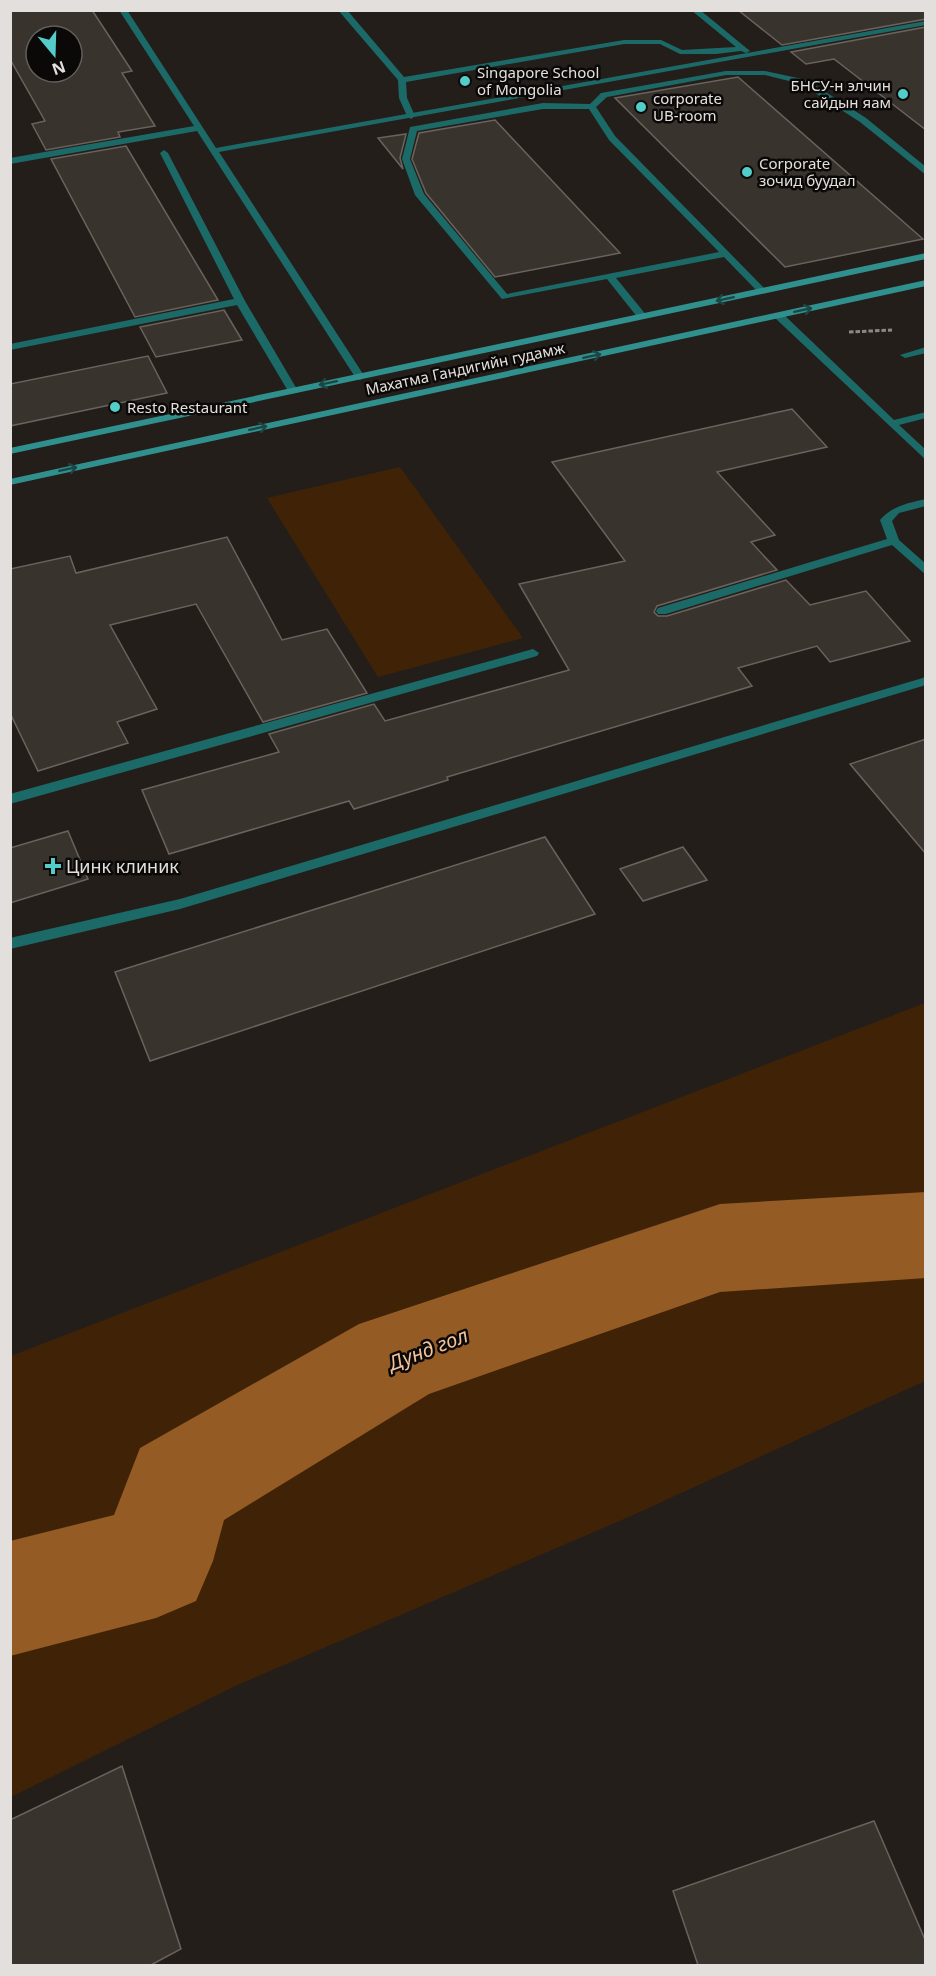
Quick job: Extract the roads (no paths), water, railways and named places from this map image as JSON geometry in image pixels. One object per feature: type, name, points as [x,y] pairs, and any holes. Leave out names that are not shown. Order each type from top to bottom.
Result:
[{"type":"main road","name":"Махатма Гандигийн гудамж","points":[[10,482],[778,315],[864,283],[926,256]]},
{"type":"main road","name":"Махатма Гандигийн гудамж","points":[[10,451],[762,291],[864,283],[926,283]]},
{"type":"street","points":[[123,10],[197,128],[360,377]]},
{"type":"street","points":[[342,10],[402,80],[403,98],[411,116],[413,129],[406,159],[420,195],[505,297],[726,254]]},
{"type":"street","points":[[695,10],[751,55]]},
{"type":"street","points":[[212,151],[926,23]]},
{"type":"street","points":[[402,80],[624,42],[661,42],[680,52],[716,52],[743,48]]},
{"type":"street","points":[[413,129],[543,106],[592,107],[604,95],[726,73],[765,74],[804,82],[862,120],[926,172]]},
{"type":"street","points":[[592,107],[612,138],[762,291]]},
{"type":"street","points":[[10,161],[197,128]]},
{"type":"street","points":[[164,153],[240,301],[293,391]]},
{"type":"street","points":[[609,276],[642,316]]},
{"type":"street","points":[[10,347],[240,301]]},
{"type":"street","points":[[778,315],[926,457]]},
{"type":"street","points":[[905,355],[926,350]]},
{"type":"street","points":[[891,424],[926,415]]},
{"type":"street","points":[[926,502],[895,511],[886,520],[894,541],[926,571]]},
{"type":"street","points":[[662,611],[894,541]]},
{"type":"street","points":[[10,799],[533,653]]},
{"type":"street","points":[[10,944],[180,904],[926,681]]},
{"type":"waterway","name":"Дунд гол","points":[[10,1599],[156,1561],[179,1486],[396,1358],[720,1248],[926,1235]]},
{"type":"place","name":"Singapore School of Mongolia","points":[[465,81]]},
{"type":"place","name":"БНСУ-н элчин сайдын яам","points":[[903,94]]},
{"type":"place","name":"corporate UB-room","points":[[641,107]]},
{"type":"place","name":"Corporate зочид буудал","points":[[747,172]]},
{"type":"place","name":"Resto Restaurant","points":[[115,407]]},
{"type":"place","name":"Цинк клиник","points":[[53,866]]}]
